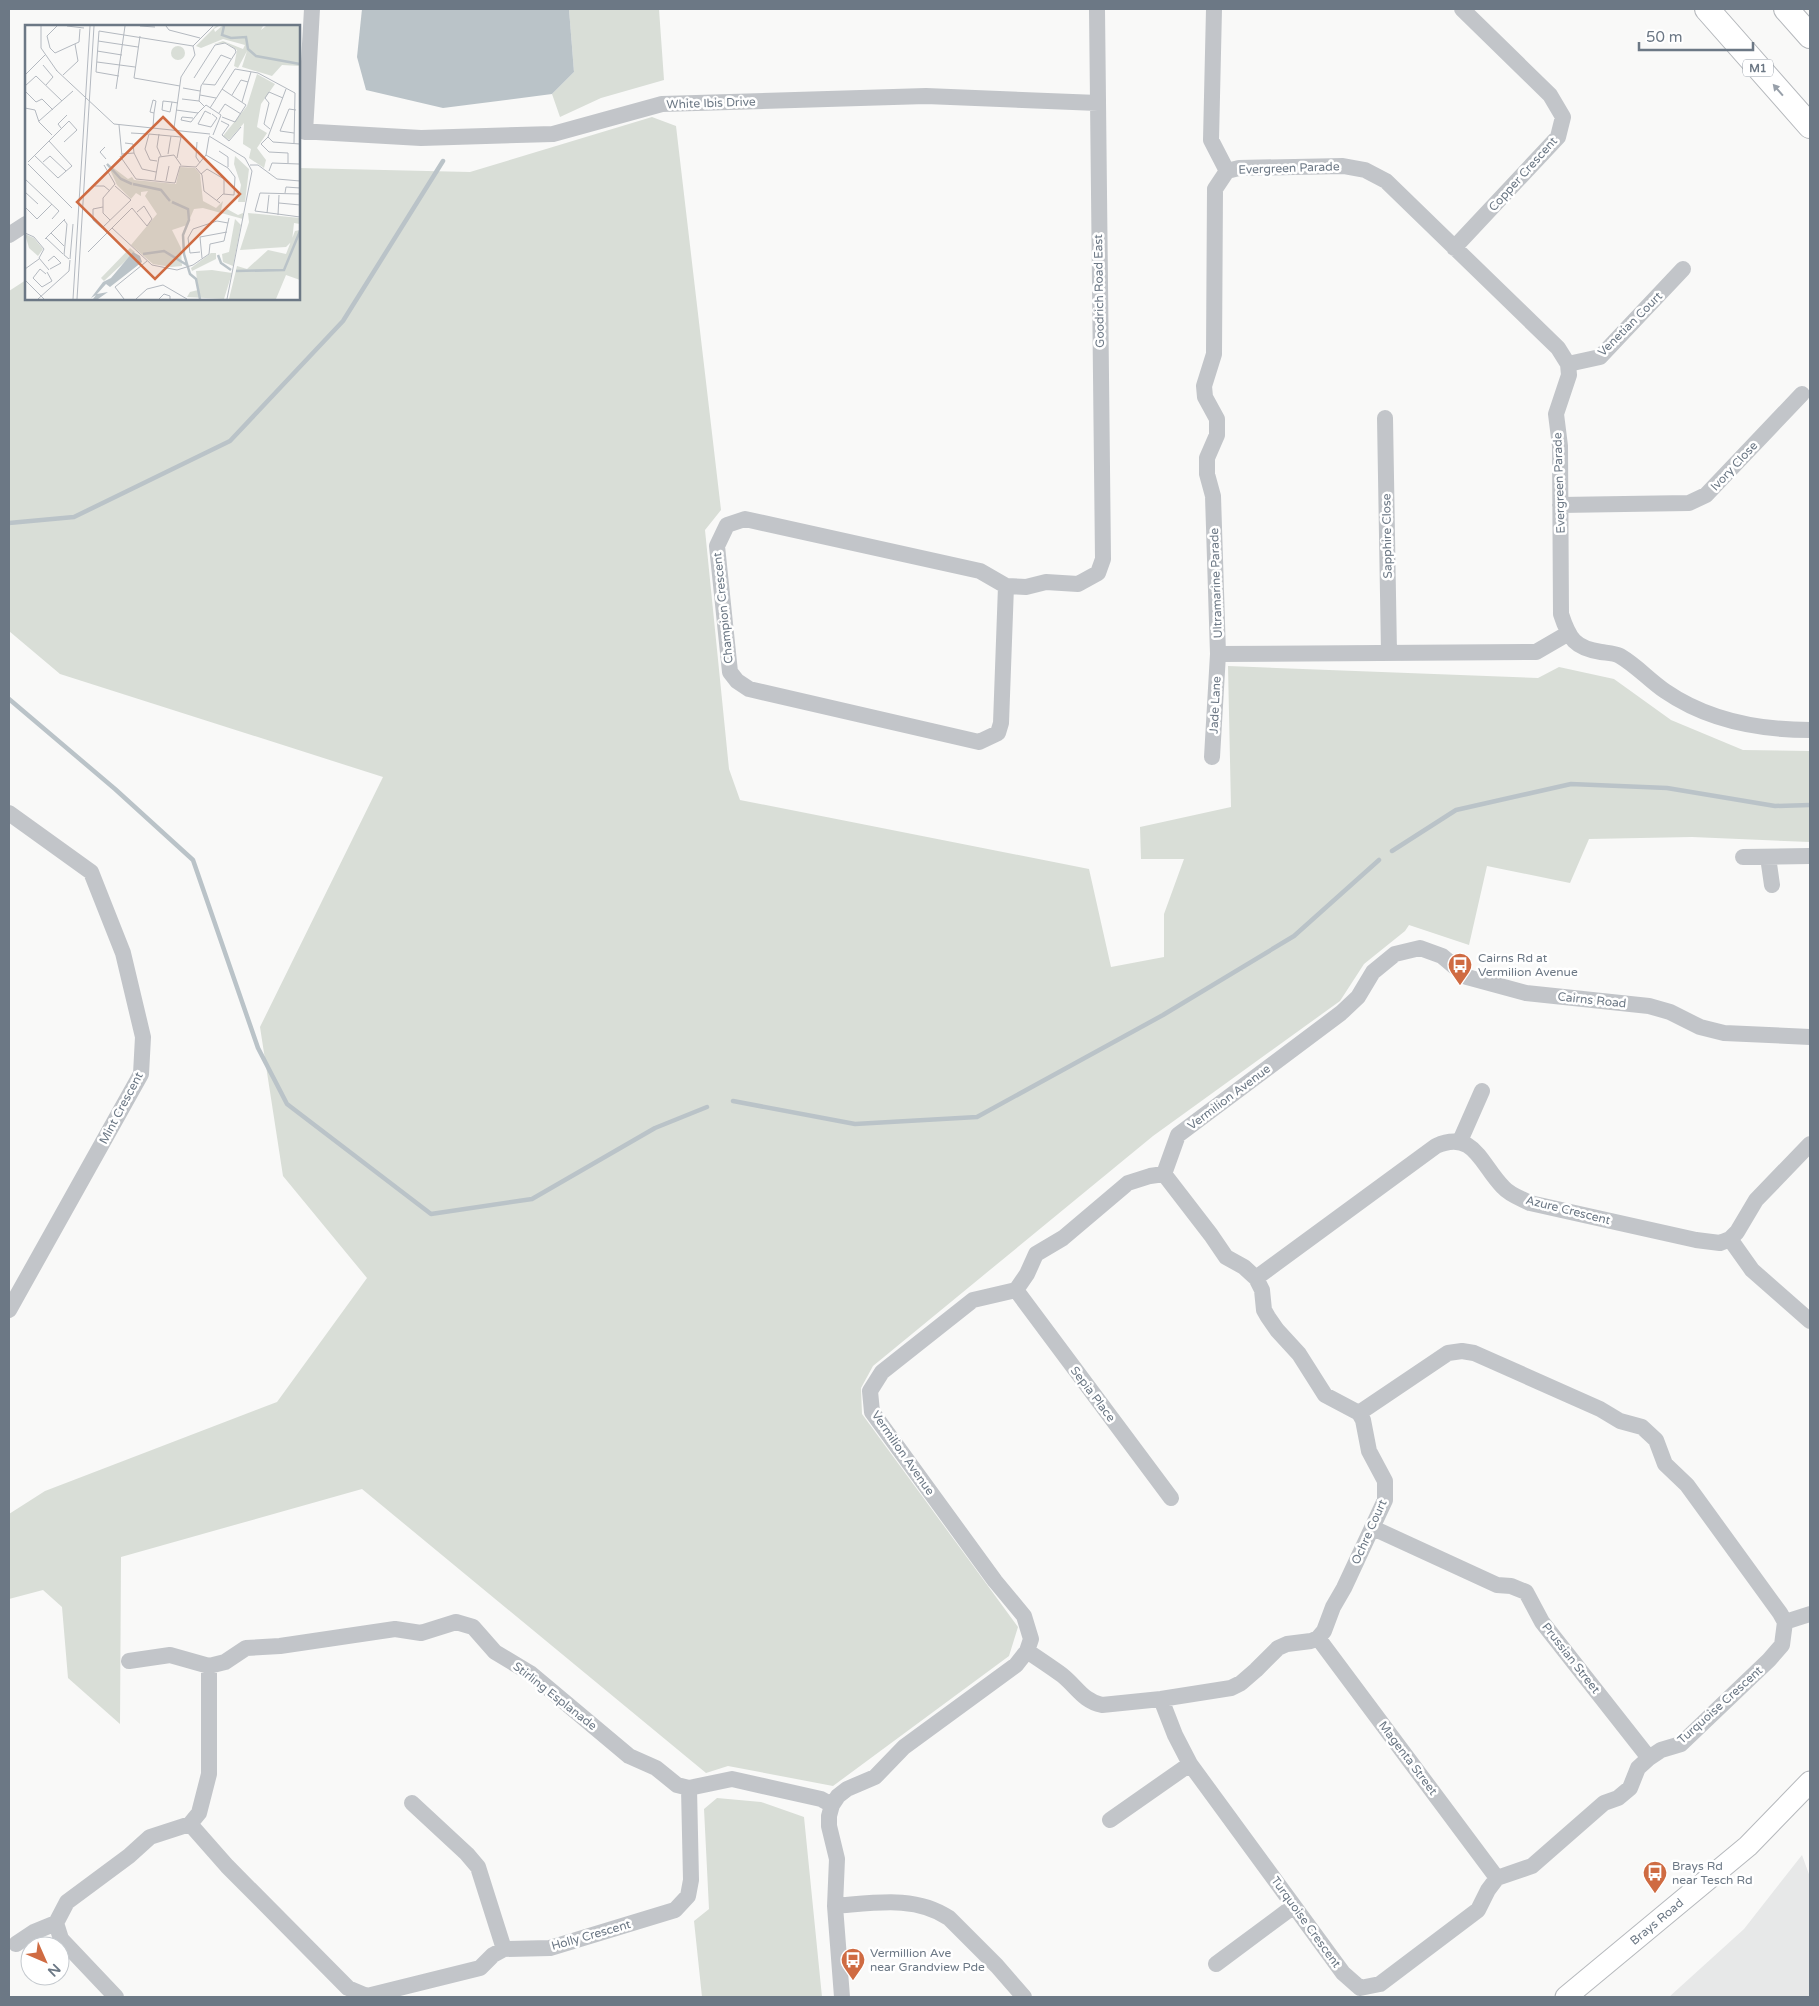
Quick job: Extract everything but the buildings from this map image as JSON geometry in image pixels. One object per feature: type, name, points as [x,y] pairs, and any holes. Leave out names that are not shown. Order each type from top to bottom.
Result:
[{"type":"highway","name":"M1","points":[[1707,9],[1810,126]]},
{"type":"highway","points":[[1786,9],[1810,36]]},
{"type":"main road","name":"Brays Road","points":[[1566,1997],[1748,1846],[1810,1782]]},
{"type":"street","points":[[302,132],[312,9]]},
{"type":"street","name":"Goodrich Road East","points":[[1006,586],[1026,586],[1046,582],[1078,584],[1098,573],[1103,559],[1097,9]]},
{"type":"street","points":[[1214,9],[1211,140],[1227,171]]},
{"type":"street","name":"Copper Crescent","points":[[1454,248],[1558,137],[1564,117],[1550,95],[1462,9]]},
{"type":"street","name":"White Ibis Drive","points":[[302,132],[421,138],[553,134],[662,104],[926,96],[1098,103]]},
{"type":"street","name":"Evergreen Parade","points":[[1227,171],[1239,168],[1343,166],[1365,170],[1386,181],[1558,348],[1568,364],[1569,375],[1556,414],[1560,446],[1561,614],[1567,634]]},
{"type":"street","name":"Ultramarine Parade","points":[[1227,171],[1215,189],[1214,354],[1204,386],[1205,396],[1217,420],[1217,435],[1207,458],[1206,474],[1213,496],[1218,654],[1536,652],[1567,634]]},
{"type":"street","points":[[9,235],[25,225]]},
{"type":"street","name":"Venetian Court","points":[[1568,364],[1600,357],[1683,269]]},
{"type":"street","name":"Ivory Close","points":[[1560,505],[1689,504],[1706,495],[1802,394]]},
{"type":"street","name":"Sapphire Close","points":[[1385,418],[1389,653]]},
{"type":"street","name":"Champion Crescent","points":[[745,518],[980,571],[1006,586],[1001,723],[998,733],[979,742],[749,689],[737,682],[730,672],[717,546],[727,526],[745,518]]},
{"type":"street","points":[[1567,634],[1584,649],[1617,654],[1665,691],[1704,712],[1749,725],[1810,730]]},
{"type":"street","name":"Jade Lane","points":[[1212,757],[1218,654]]},
{"type":"street","name":"Mint Crescent","points":[[9,813],[91,872],[123,953],[143,1037],[141,1074],[9,1310]]},
{"type":"street","points":[[1743,858],[1810,856]]},
{"type":"street","points":[[1768,857],[1772,885]]},
{"type":"street","name":"Cairns Road","points":[[1395,954],[1420,948],[1427,950],[1442,956],[1467,977],[1526,993],[1649,1006],[1670,1012],[1700,1026],[1724,1033],[1806,1040]]},
{"type":"street","name":"Vermilion Avenue","points":[[1164,1174],[1178,1135],[1341,1013],[1358,997],[1373,972],[1395,954]]},
{"type":"street","points":[[1256,1278],[1436,1146],[1448,1141],[1460,1141],[1482,1091]]},
{"type":"street","name":"Azure Crescent","points":[[1460,1141],[1472,1149],[1503,1188],[1530,1202],[1696,1240],[1720,1243],[1730,1239]]},
{"type":"street","points":[[1810,1144],[1756,1200],[1737,1232],[1730,1239],[1752,1270],[1810,1321]]},
{"type":"street","points":[[1016,1290],[1036,1254],[1063,1238],[1128,1183],[1164,1174],[1226,1257],[1244,1267],[1256,1278],[1262,1290],[1264,1310],[1268,1317],[1299,1354],[1324,1395],[1359,1413],[1448,1353],[1462,1351],[1474,1353],[1591,1405],[1620,1421],[1642,1427],[1656,1440],[1665,1464],[1687,1486],[1780,1612],[1785,1622],[1810,1614]]},
{"type":"street","name":"Vermilion Avenue","points":[[1016,1290],[973,1300],[882,1372],[870,1391],[872,1412],[995,1581],[1024,1616],[1031,1638],[1027,1651]]},
{"type":"street","name":"Sepia Place","points":[[1016,1290],[1171,1498]]},
{"type":"street","name":"Ochre Court","points":[[1318,1638],[1324,1631],[1333,1607],[1385,1500],[1385,1481],[1369,1451],[1363,1420],[1359,1413]]},
{"type":"street","name":"Prussian Street","points":[[1373,1528],[1497,1585],[1511,1586],[1526,1592],[1542,1622],[1649,1758]]},
{"type":"street","name":"Stirling Esplanade","points":[[209,1666],[225,1662],[246,1648],[280,1646],[395,1628],[421,1633],[456,1622],[473,1627],[495,1652],[530,1673],[630,1756],[656,1768],[677,1785],[690,1788]]},
{"type":"street","name":"Turquoise Crescent","points":[[1161,1699],[1175,1735],[1190,1764],[1343,1973],[1360,1988],[1380,1984],[1478,1910],[1497,1878],[1532,1866],[1604,1803],[1618,1798],[1630,1788],[1638,1768],[1662,1750],[1681,1744],[1769,1660],[1782,1645],[1785,1622]]},
{"type":"street","points":[[842,1997],[835,1906],[837,1859],[829,1816],[832,1805],[838,1796],[847,1789],[875,1778],[904,1747],[1016,1665],[1027,1651],[1060,1674],[1082,1697],[1092,1703],[1102,1704],[1161,1699],[1231,1688],[1241,1683],[1278,1648],[1287,1644],[1304,1643],[1318,1638]]},
{"type":"street","name":"Magenta Street","points":[[1318,1638],[1497,1878]]},
{"type":"street","points":[[16,1944],[34,1932],[56,1923],[67,1902],[150,1837],[190,1824],[199,1813],[209,1774],[209,1666],[170,1655],[129,1661]]},
{"type":"street","points":[[1110,1820],[1190,1764]]},
{"type":"street","points":[[690,1788],[732,1779],[820,1799],[832,1805]]},
{"type":"street","name":"Holly Crescent","points":[[504,1949],[550,1948],[675,1910],[688,1896],[691,1880],[690,1788]]},
{"type":"street","points":[[190,1824],[227,1866],[348,1988],[367,1996],[480,1968],[493,1955],[504,1949],[478,1867],[467,1854],[412,1803]]},
{"type":"street","points":[[835,1906],[896,1902],[912,1903],[942,1913],[997,1966],[1024,1997]]},
{"type":"street","points":[[1216,1964],[1294,1906]]},
{"type":"street","points":[[56,1923],[61,1939],[116,1997]]},
{"type":"shaded area","points":[[362,9],[569,9],[574,72],[552,94],[443,108],[366,90],[357,57]]},
{"type":"shaded area","points":[[569,9],[659,9],[664,80],[601,98],[560,117],[552,94],[574,72]]},
{"type":"shaded area","points":[[652,117],[676,126],[721,510],[705,530],[729,769],[740,800],[1089,869],[1111,967],[1164,957],[1164,914],[1184,859],[1141,859],[1140,827],[1231,807],[1228,666],[1538,678],[1559,667],[1614,679],[1671,720],[1743,750],[1810,751],[1810,842],[1692,837],[1589,839],[1570,883],[1487,866],[1469,945],[1409,925],[1405,931],[1364,964],[1340,1001],[1153,1136],[873,1366],[861,1388],[862,1414],[1018,1627],[1009,1656],[833,1786],[728,1766],[706,1773],[362,1489],[121,1557],[120,1724],[68,1678],[62,1607],[43,1590],[9,1599],[9,1514],[45,1491],[277,1402],[367,1278],[283,1176],[260,1027],[383,777],[60,674],[9,631],[9,291],[25,281],[25,300],[300,300],[300,168],[470,172]]},
{"type":"shaded area","points":[[717,1798],[761,1802],[804,1817],[822,1997],[702,1997],[694,1921],[709,1909],[704,1809]]},
{"type":"shaded area","points":[[1802,1855],[1810,1877],[1810,1997],[1669,1997],[1744,1929]]},
{"type":"waterway","points":[[9,523],[74,517],[230,441],[343,321],[443,161]]},
{"type":"waterway","points":[[9,699],[115,789],[193,860],[258,1048],[287,1104],[431,1214],[532,1199],[655,1128],[707,1107]]},
{"type":"waterway","points":[[1392,851],[1456,810],[1571,784],[1667,788],[1775,806],[1810,805]]},
{"type":"waterway","points":[[733,1101],[855,1124],[977,1117],[1163,1015],[1294,936],[1379,860]]},
{"type":"place","name":"Cairns Rd at Vermilion Avenue","points":[[1460,986]]},
{"type":"place","name":"Brays Rd near Tesch Rd","points":[[1655,1894]]},
{"type":"place","name":"Vermillion Ave near Grandview Pde","points":[[853,1981]]}]
